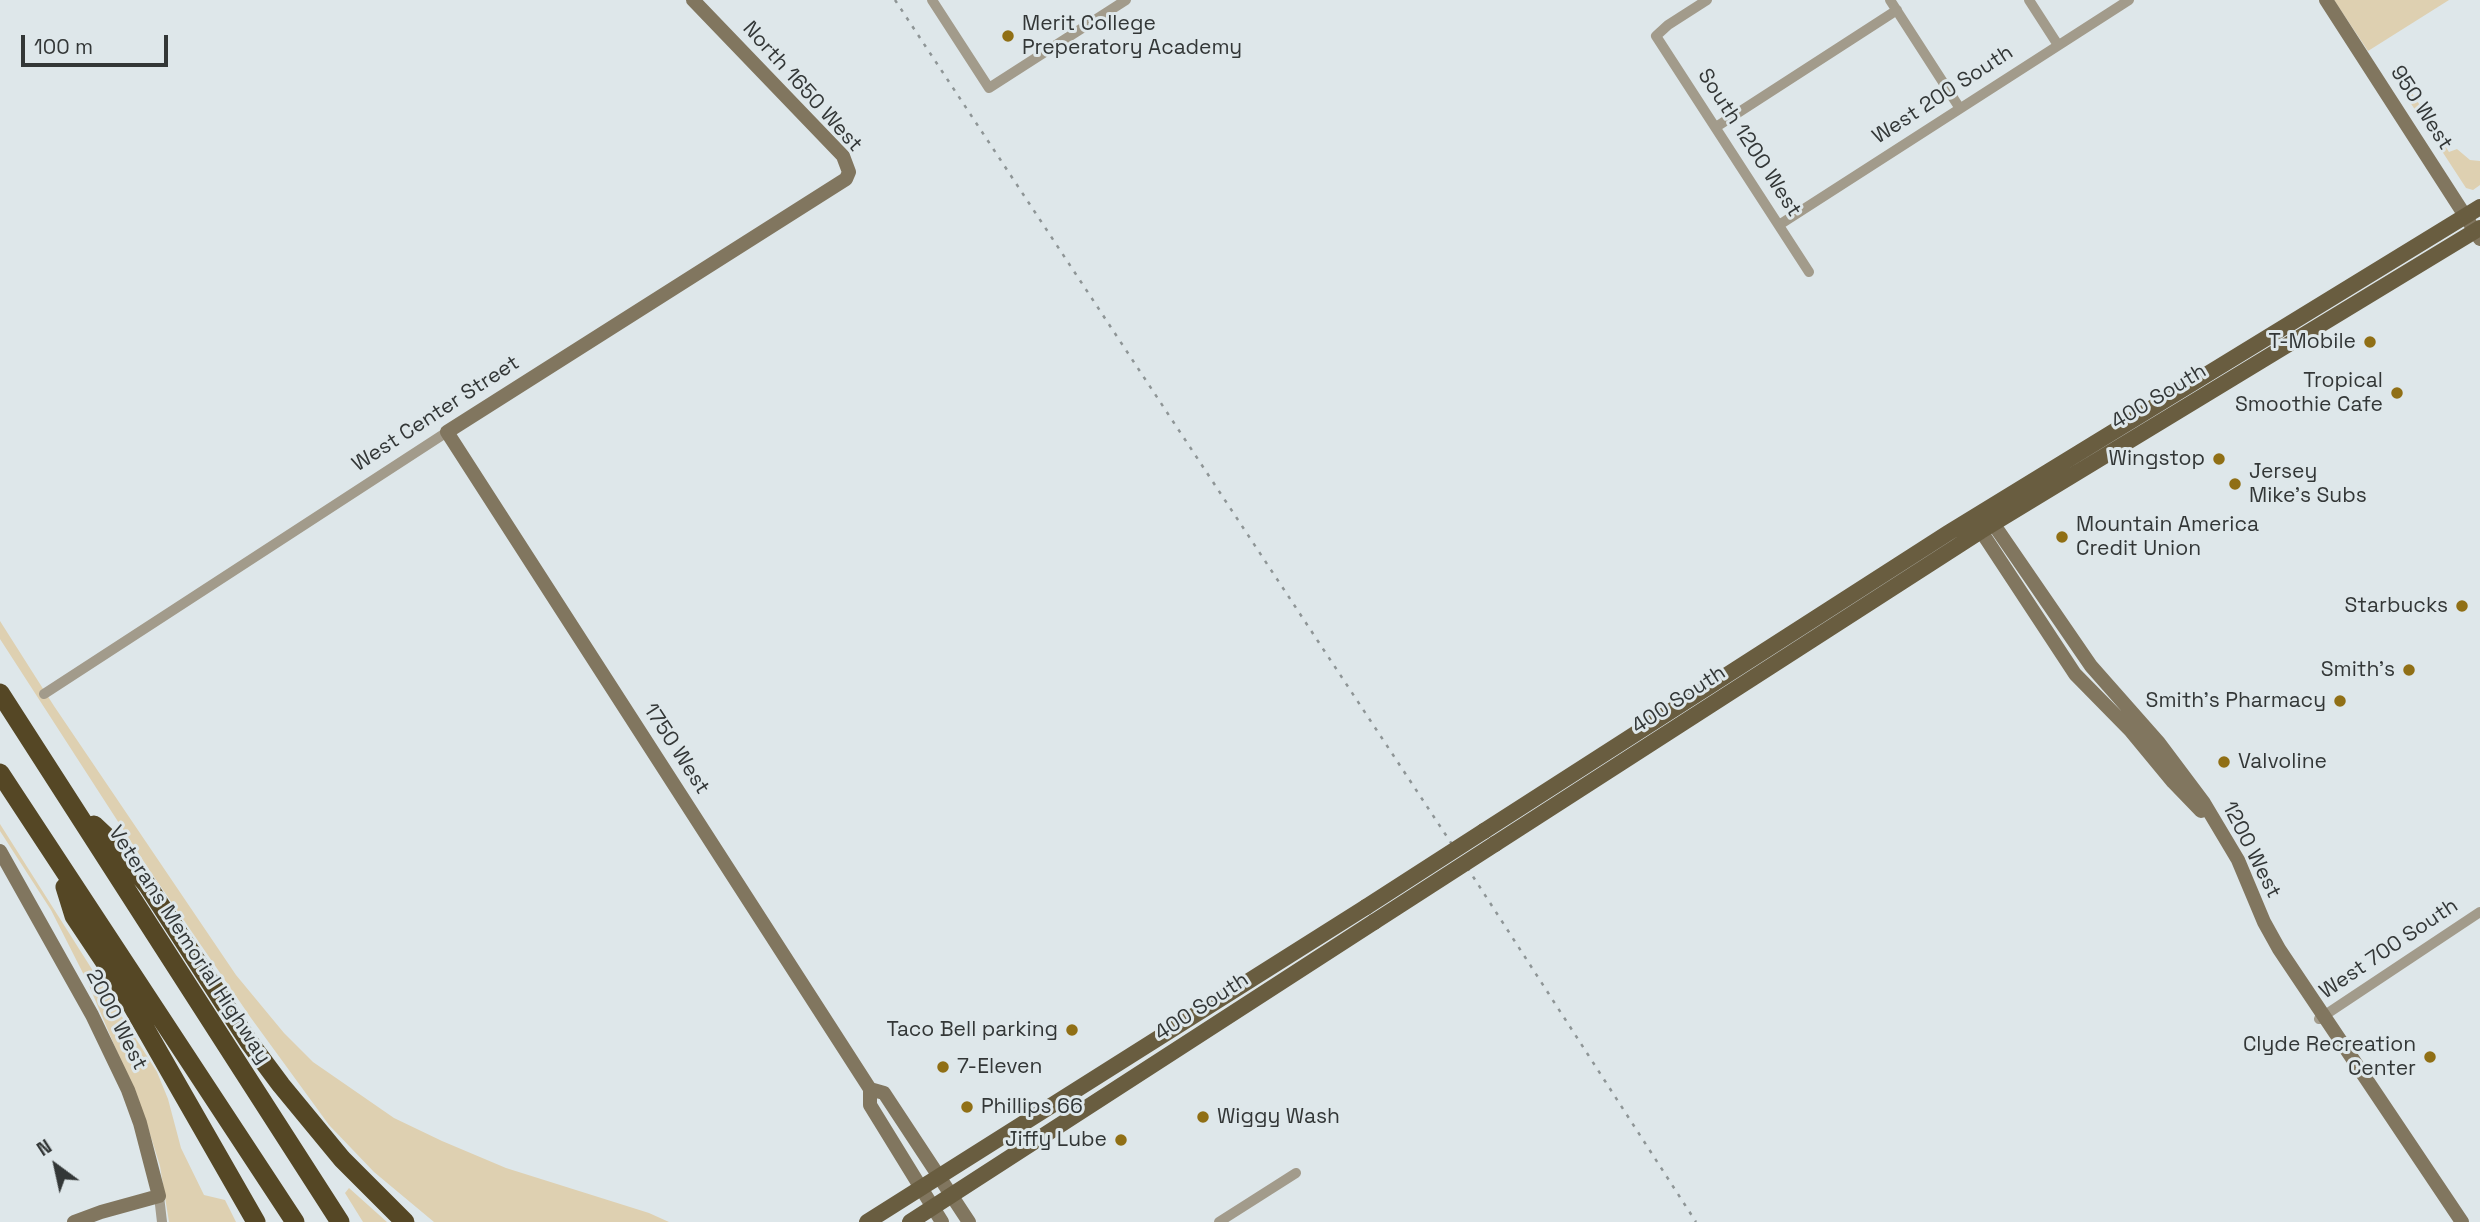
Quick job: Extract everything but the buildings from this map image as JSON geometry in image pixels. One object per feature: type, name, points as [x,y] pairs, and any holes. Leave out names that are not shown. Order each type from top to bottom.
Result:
[{"type":"highway","name":"Veterans Memorial Highway","points":[[0,693],[340,1222]]},
{"type":"highway","points":[[0,773],[295,1222]]},
{"type":"highway","points":[[75,810],[111,841],[148,886],[249,1042],[309,1121],[377,1196],[405,1222]]},
{"type":"highway","points":[[59,866],[74,916],[122,988],[256,1222]]},
{"type":"main road","name":"400 South","points":[[910,1222],[1370,914],[1484,831],[1983,521],[2480,207]]},
{"type":"main road","name":"400 South","points":[[939,1175],[1142,1049],[1370,914],[1495,844],[1983,521],[2144,430],[2478,233]]},
{"type":"main road","points":[[867,1222],[939,1175]]},
{"type":"street","name":"North 1650 West","points":[[693,0],[842,156],[848,164],[849,172]]},
{"type":"street","points":[[932,0],[989,88],[1126,0]]},
{"type":"street","name":"South 1200 West","points":[[1707,0],[1656,36],[1809,271]]},
{"type":"street","points":[[1890,0],[1959,107]]},
{"type":"street","points":[[2029,0],[2058,45]]},
{"type":"street","name":"West 200 South","points":[[1779,225],[2129,0]]},
{"type":"street","name":"950 West","points":[[2326,0],[2478,233]]},
{"type":"street","points":[[1716,127],[1897,10]]},
{"type":"street","name":"West Center Street","points":[[44,694],[447,432],[840,183],[846,179],[849,172]]},
{"type":"street","name":"1750 West","points":[[447,432],[870,1089],[870,1105],[942,1222]]},
{"type":"street","name":"1200 West","points":[[1983,521],[2075,674],[2139,740],[2173,782],[2204,814],[2230,859],[2269,946],[2462,1222]]},
{"type":"street","name":"2000 West","points":[[0,850],[92,1015],[128,1090],[140,1123],[159,1196],[162,1222]]},
{"type":"street","name":"West 700 South","points":[[2321,1018],[2480,912]]},
{"type":"street","name":"1200 West","points":[[2321,1018],[2453,1222]]},
{"type":"street","name":"1750 West","points":[[870,1089],[884,1093],[969,1222]]},
{"type":"street","points":[[1219,1222],[1296,1173]]},
{"type":"street","points":[[74,1222],[159,1196]]},
{"type":"shaded area","points":[[2334,0],[2449,0],[2368,51]]},
{"type":"shaded area","points":[[2407,69],[2401,75],[2449,152],[2457,149],[2470,160],[2480,161],[2480,185],[2473,190],[2466,188],[2393,76]]},
{"type":"shaded area","points":[[0,621],[54,706],[236,975],[284,1033],[313,1062],[394,1118],[442,1141],[506,1168],[649,1213],[669,1222],[434,1222],[374,1172],[329,1125],[251,1018],[148,868],[0,639]]},
{"type":"shaded area","points":[[0,824],[157,1072],[168,1099],[181,1148],[204,1195],[225,1200],[236,1222],[169,1222],[160,1166],[145,1118],[88,983],[51,910],[0,831]]},
{"type":"shaded area","points":[[349,1188],[387,1222],[363,1222],[345,1193]]},
{"type":"railway","points":[[895,0],[1463,861],[1696,1222]]},
{"type":"place","name":"Merit College Preperatory Academy","points":[[1008,36]]},
{"type":"place","name":"T-Mobile","points":[[2370,342]]},
{"type":"place","name":"Tropical Smoothie Cafe","points":[[2397,393]]},
{"type":"place","name":"Wingstop","points":[[2219,459]]},
{"type":"place","name":"Jersey Mike's Subs","points":[[2235,484]]},
{"type":"place","name":"Mountain America Credit Union","points":[[2062,537]]},
{"type":"place","name":"Starbucks","points":[[2462,606]]},
{"type":"place","name":"Smith's","points":[[2409,670]]},
{"type":"place","name":"Smith's Pharmacy","points":[[2340,701]]},
{"type":"place","name":"Valvoline","points":[[2224,762]]},
{"type":"place","name":"Taco Bell parking","points":[[1072,1030]]},
{"type":"place","name":"Clyde Recreation Center","points":[[2430,1057]]},
{"type":"place","name":"7-Eleven","points":[[943,1067]]},
{"type":"place","name":"Phillips 66","points":[[967,1107]]},
{"type":"place","name":"Wiggy Wash","points":[[1203,1117]]},
{"type":"place","name":"Jiffy Lube","points":[[1121,1140]]}]
